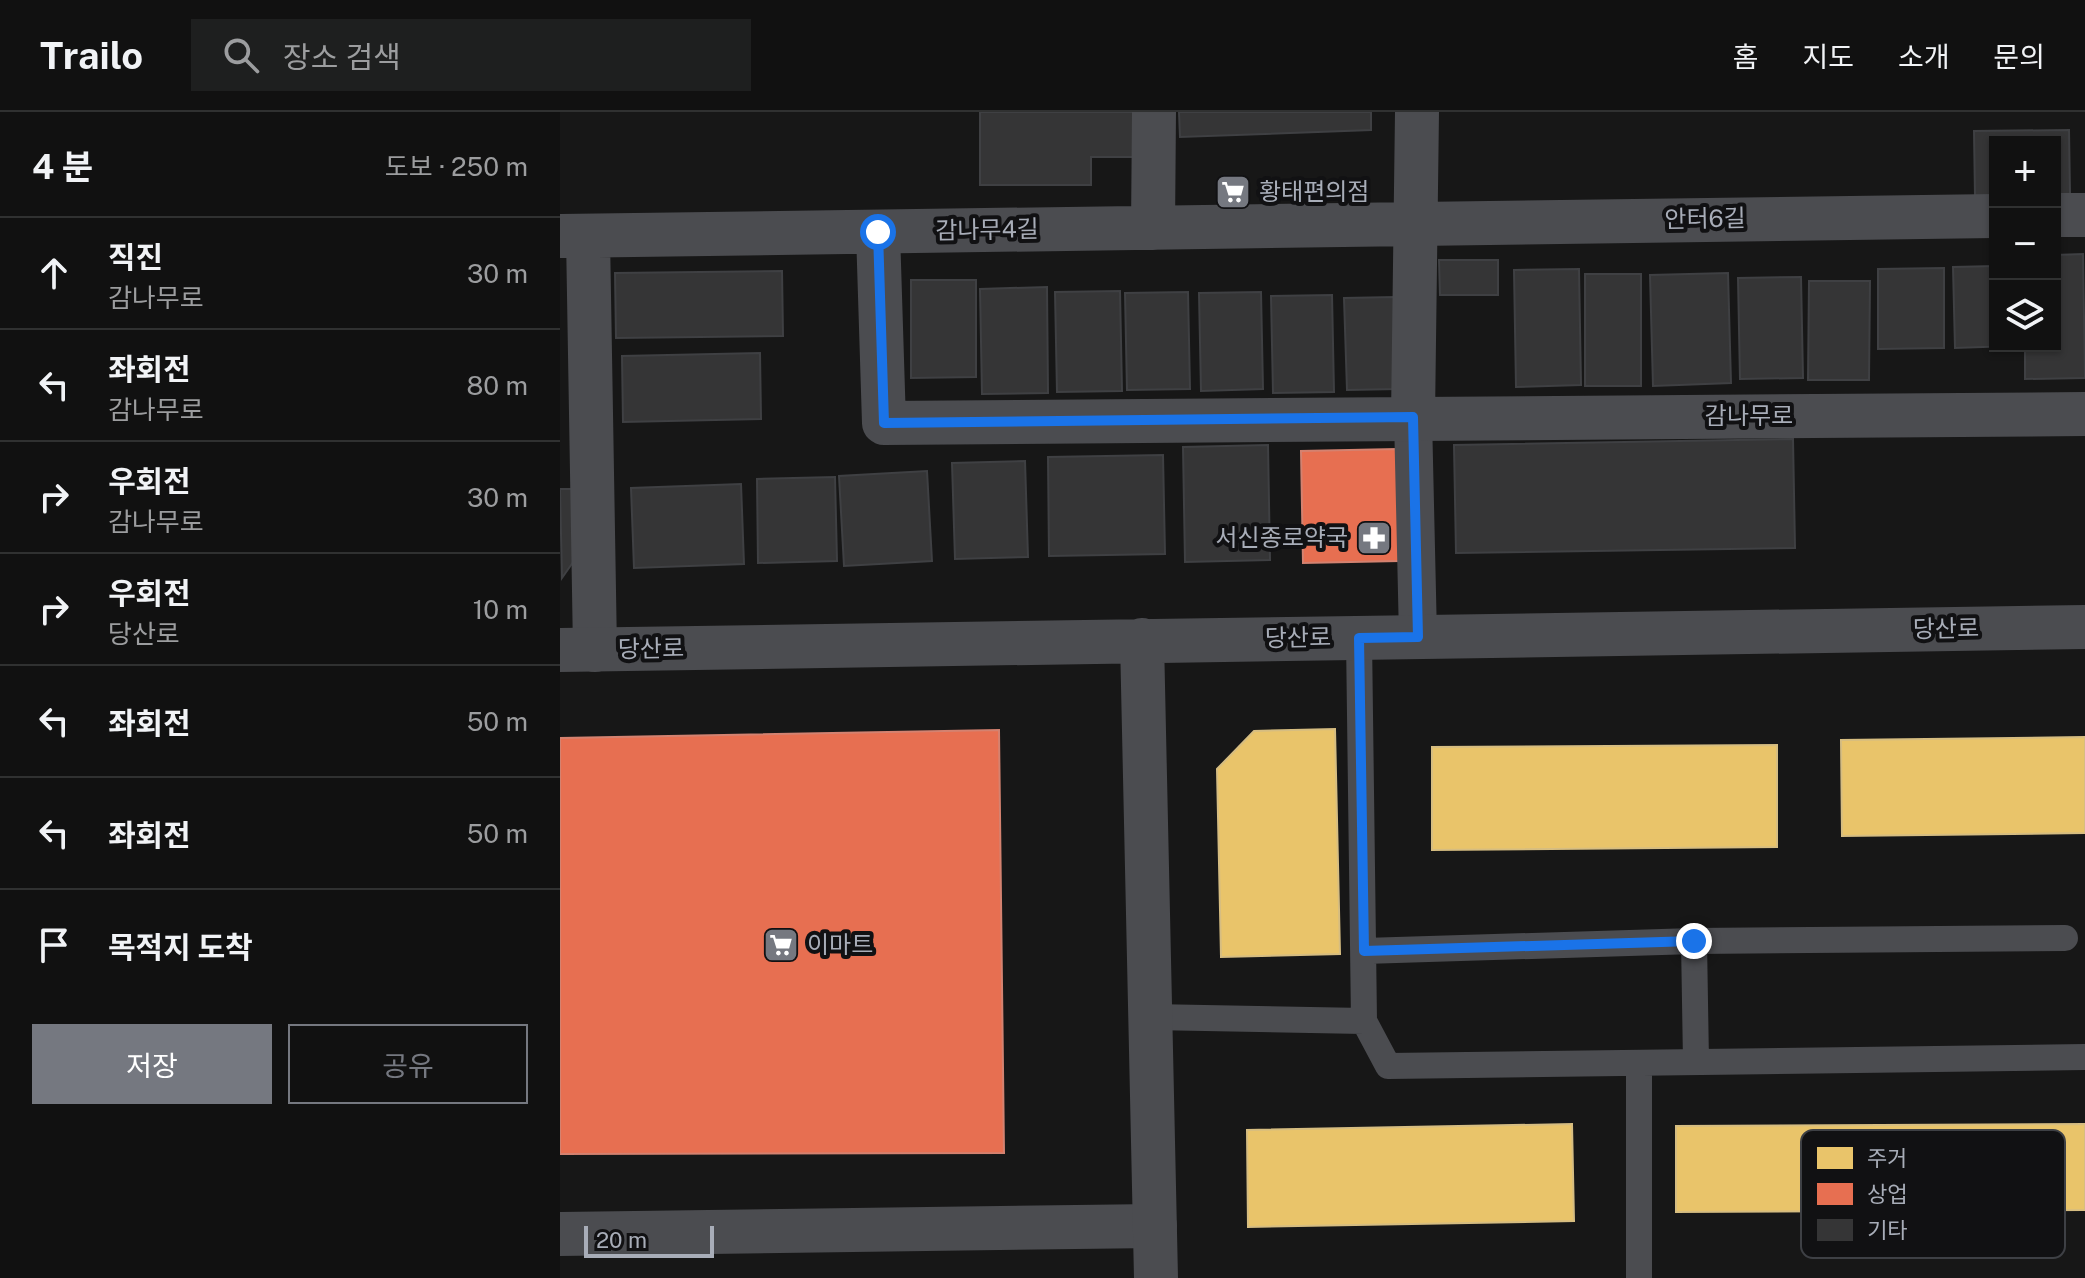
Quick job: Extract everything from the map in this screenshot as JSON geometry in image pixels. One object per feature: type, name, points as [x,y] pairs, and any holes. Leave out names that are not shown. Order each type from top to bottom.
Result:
[{"type":"street","points":[[1153,228],[1154,112]]},
{"type":"street","points":[[1417,112],[1413,417],[1418,637]]},
{"type":"street","points":[[2061,215],[2085,215]]},
{"type":"street","name":"안터6길","points":[[1414,222],[1989,216]]},
{"type":"street","name":"감나무4길","points":[[574,236],[1414,222]]},
{"type":"street","name":"감나무로","points":[[878,232],[884,423],[2085,414]]},
{"type":"street","points":[[574,236],[578,650]]},
{"type":"street","name":"당산로","points":[[578,650],[2085,627]]},
{"type":"street","points":[[1142,640],[1156,1278]]},
{"type":"street","points":[[560,1234],[1155,1226]]},
{"type":"lane","points":[[1359,638],[1364,1021],[1388,1066],[2085,1057]]},
{"type":"lane","points":[[1364,951],[1694,941],[2065,938]]},
{"type":"lane","points":[[1694,941],[1696,1062]]},
{"type":"lane","points":[[1151,1017],[1364,1021]]},
{"type":"lane","points":[[1639,1064],[1639,1278]]},
{"type":"building: 주거","points":[[1335,729],[1340,954],[1221,957],[1217,769],[1254,731]]},
{"type":"building: 주거","points":[[2085,737],[2085,833],[1842,836],[1841,740]]},
{"type":"building: 주거","points":[[1777,745],[1777,847],[1432,850],[1432,747]]},
{"type":"building: 주거","points":[[1572,1124],[1574,1221],[1248,1227],[1247,1130]]},
{"type":"building: 주거","points":[[2085,1124],[2085,1210],[2065,1210],[2065,1130],[1801,1130],[1801,1211],[1676,1212],[1676,1126]]},
{"type":"building: 상업","points":[[1397,449],[1399,561],[1303,563],[1301,451]]},
{"type":"building: 상업","name":"이마트","points":[[999,730],[1004,1153],[560,1154],[560,738]]},
{"type":"building: 기타","points":[[980,112],[1137,112],[1137,157],[1091,157],[1091,185],[980,185]]},
{"type":"building: 기타","points":[[1179,112],[1371,112],[1371,130],[1180,137]]},
{"type":"building: 기타","points":[[2069,130],[2070,194],[2061,195],[2061,136],[1989,136],[1989,196],[1975,196],[1974,131]]},
{"type":"building: 기타","points":[[2083,254],[2085,378],[2025,379],[2025,352],[2061,352],[2061,255]]},
{"type":"building: 기타","points":[[1439,260],[1498,260],[1498,295],[1440,295]]},
{"type":"building: 기타","points":[[1989,266],[1989,347],[1955,348],[1953,267]]},
{"type":"building: 기타","points":[[1944,268],[1944,348],[1878,349],[1878,269]]},
{"type":"building: 기타","points":[[1579,269],[1581,385],[1516,387],[1514,270]]},
{"type":"building: 기타","points":[[782,271],[783,336],[616,338],[615,273]]},
{"type":"building: 기타","points":[[1728,273],[1731,383],[1653,386],[1650,275]]},
{"type":"building: 기타","points":[[1585,274],[1641,274],[1641,386],[1585,386]]},
{"type":"building: 기타","points":[[1801,277],[1803,378],[1740,379],[1738,278]]},
{"type":"building: 기타","points":[[911,280],[976,280],[976,377],[911,378]]},
{"type":"building: 기타","points":[[1809,281],[1870,281],[1869,380],[1808,380]]},
{"type":"building: 기타","points":[[1047,287],[1048,393],[982,394],[980,289]]},
{"type":"building: 기타","points":[[1120,291],[1122,391],[1057,392],[1055,292]]},
{"type":"building: 기타","points":[[1188,292],[1190,389],[1127,390],[1125,293]]},
{"type":"building: 기타","points":[[1261,292],[1263,389],[1201,391],[1199,293]]},
{"type":"building: 기타","points":[[1332,295],[1334,392],[1273,393],[1271,296]]},
{"type":"building: 기타","points":[[1395,297],[1398,389],[1347,390],[1344,298]]},
{"type":"building: 기타","points":[[760,353],[761,419],[623,422],[622,356]]},
{"type":"building: 기타","points":[[1793,439],[1795,548],[1456,553],[1454,445]]},
{"type":"building: 기타","points":[[1268,445],[1270,560],[1185,562],[1183,447]]},
{"type":"building: 기타","points":[[1163,455],[1165,554],[1049,556],[1048,457]]},
{"type":"building: 기타","points":[[1025,461],[1028,557],[955,559],[952,463]]},
{"type":"building: 기타","points":[[927,471],[932,561],[844,566],[839,476]]},
{"type":"building: 기타","points":[[835,477],[837,561],[758,563],[757,479]]},
{"type":"building: 기타","points":[[741,484],[744,564],[634,568],[631,488]]},
{"type":"building: 기타","points":[[560,489],[577,489],[578,555],[562,578]]},
{"type":"place","name":"황태편의점","points":[[1233,192]]},
{"type":"place","name":"서신종로약국","points":[[1374,538]]},
{"type":"place","name":"이마트","points":[[781,945]]},
{"type":"route","points":[[878,232],[884,423],[1413,417],[1418,637],[1359,638],[1364,951],[1694,941]]}]
